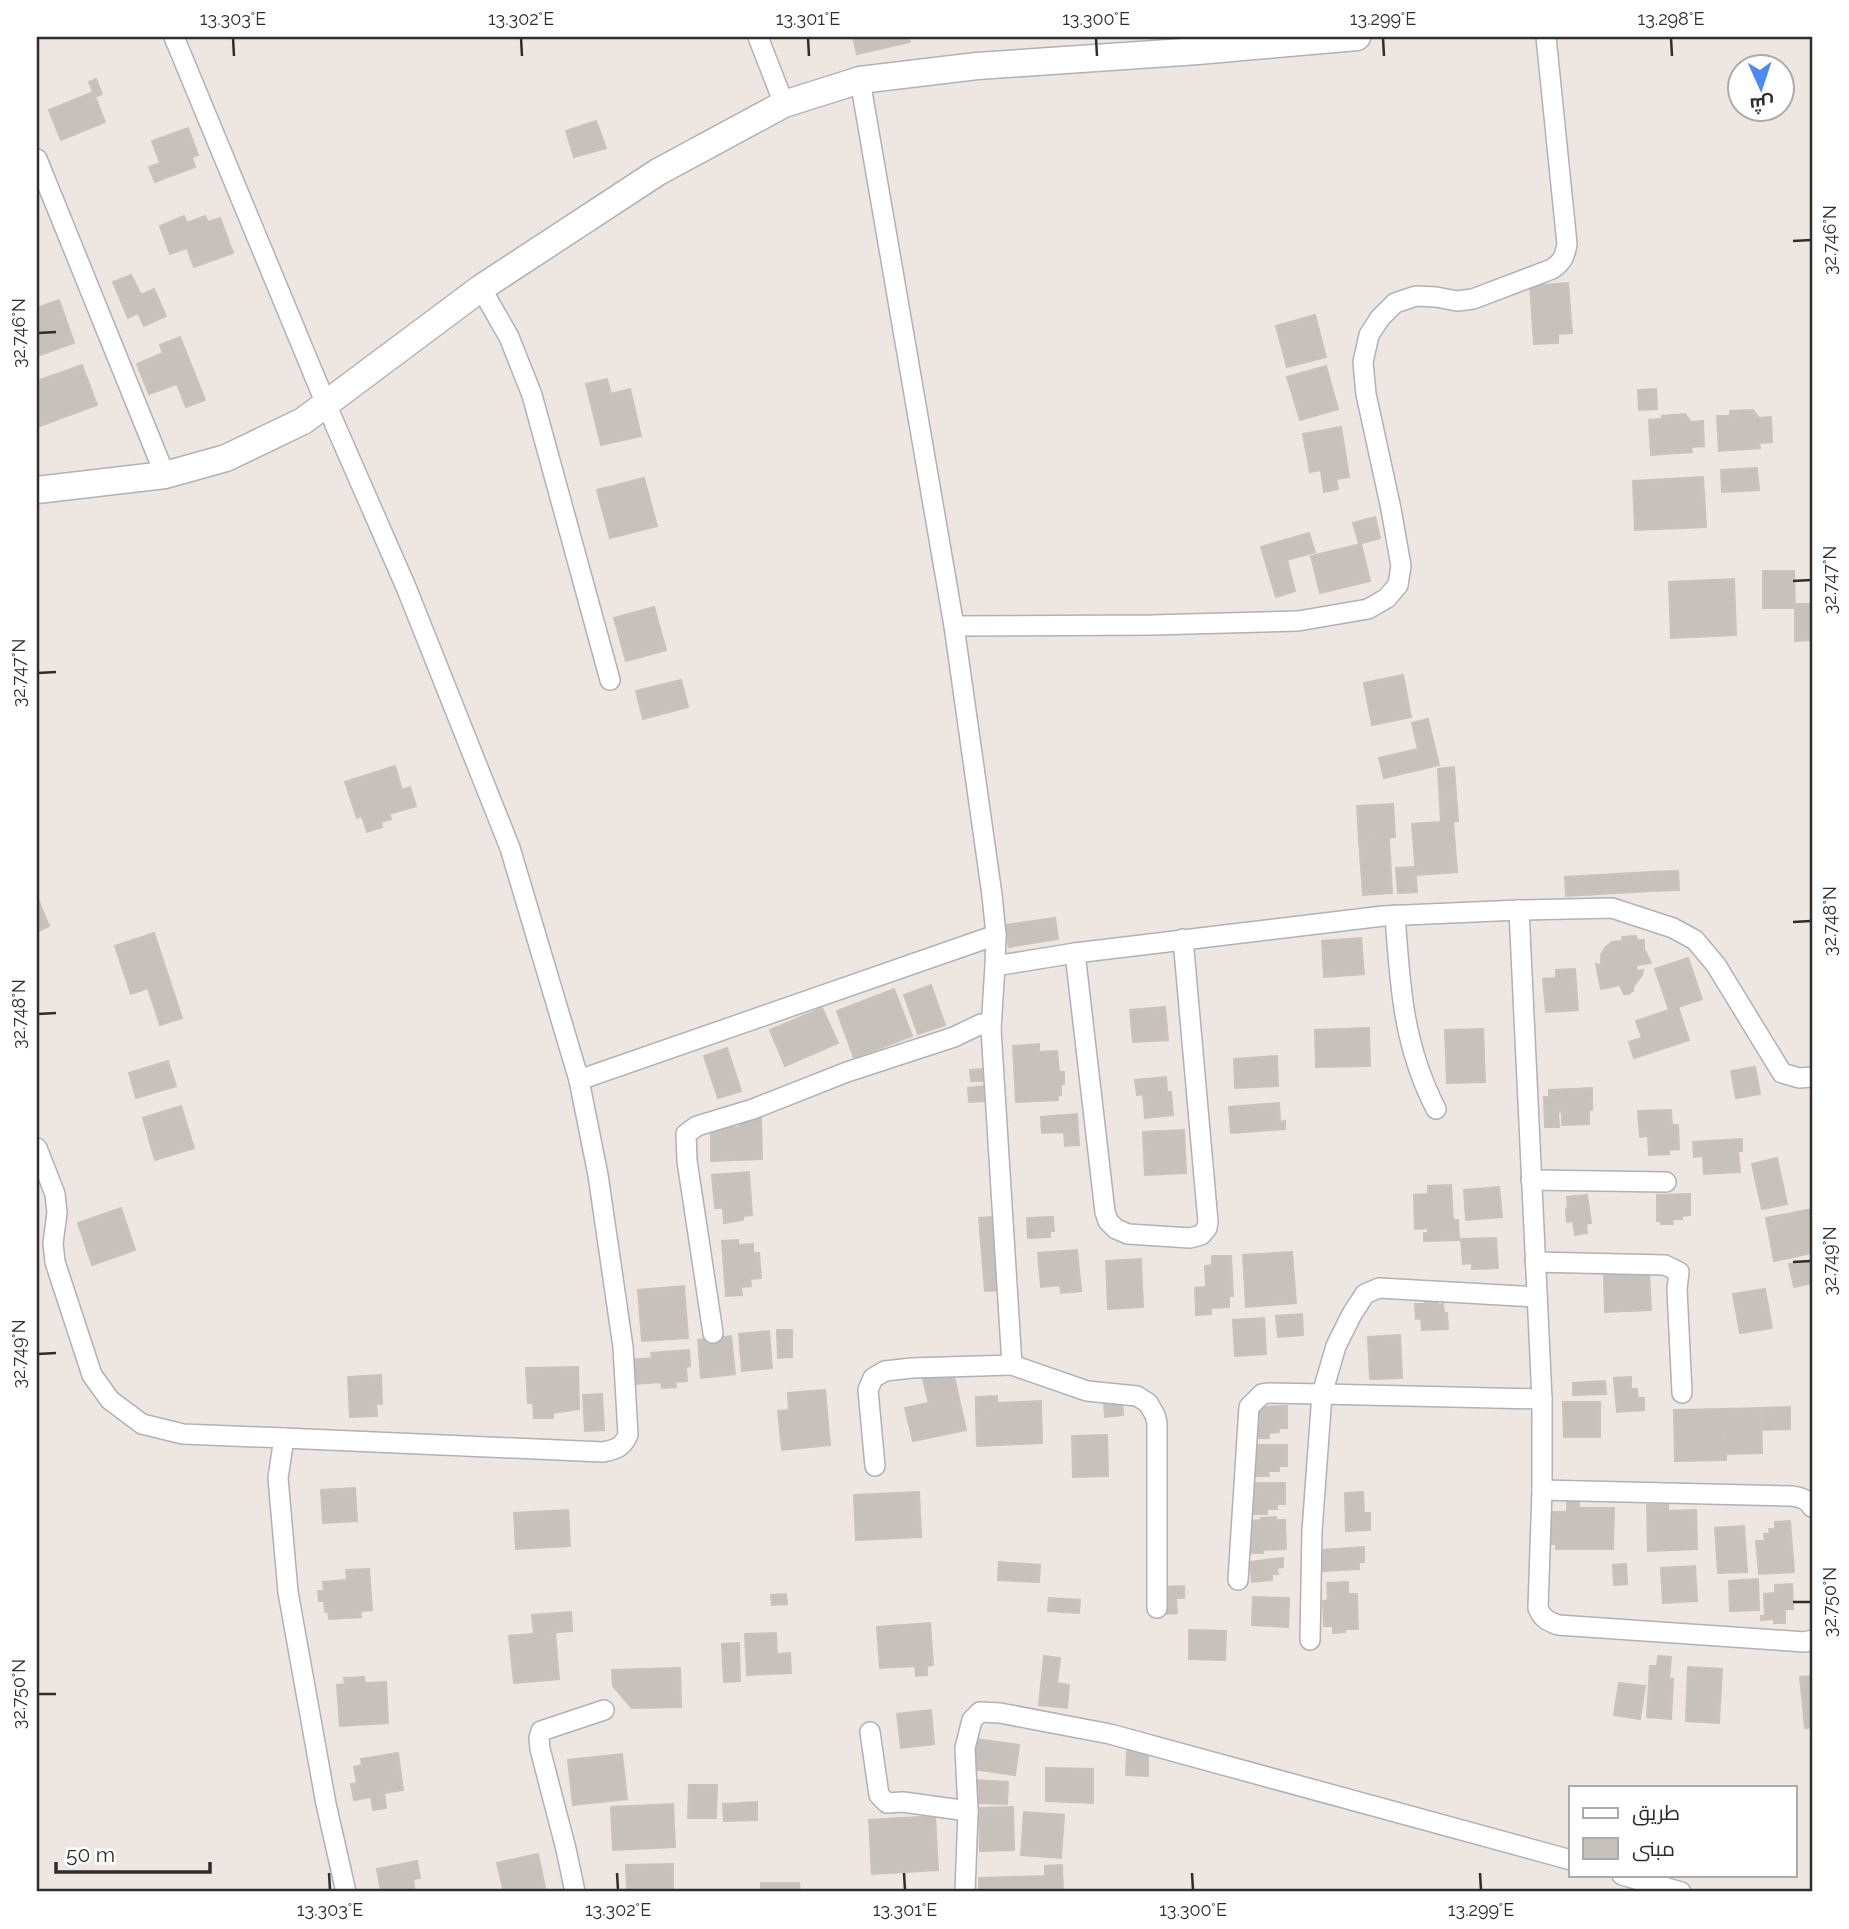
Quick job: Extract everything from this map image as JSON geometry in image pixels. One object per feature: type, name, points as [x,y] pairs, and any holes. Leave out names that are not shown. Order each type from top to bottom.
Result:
[{"type":"main road","points":[[37,490],[165,475],[226,458],[303,421],[481,288],[658,172],[784,104],[860,80],[976,66],[1197,44],[1357,37]]},
{"type":"street","points":[[37,1148],[55,1194],[55,1262],[92,1376],[110,1400],[142,1424],[183,1434],[603,1452],[618,1449],[624,1444],[628,1435],[623,1347],[598,1175],[579,1080],[510,848],[406,587],[326,404],[174,37]]},
{"type":"street","points":[[758,37],[784,104]]},
{"type":"street","points":[[954,626],[1298,621],[1368,610],[1387,598],[1398,585],[1401,566],[1366,394],[1363,362],[1369,335],[1380,318],[1395,303],[1416,296],[1457,301],[1473,299],[1552,269],[1561,263],[1566,255],[1546,37]]},
{"type":"street","points":[[860,80],[954,626],[992,895],[996,935],[991,1029],[1012,1365]]},
{"type":"street","points":[[37,159],[165,475]]},
{"type":"street","points":[[481,288],[509,337],[532,395],[610,680]]},
{"type":"street","points":[[995,966],[1183,939],[1395,915],[1612,908],[1673,928],[1695,940],[1716,965],[1782,1073],[1799,1078],[1812,1077]]},
{"type":"street","points":[[1519,909],[1542,1399],[1538,1608],[1541,1616],[1558,1625],[1805,1642],[1812,1640]]},
{"type":"street","points":[[1395,915],[1404,1014],[1412,1053],[1422,1083],[1436,1109]]},
{"type":"street","points":[[579,1080],[996,935]]},
{"type":"street","points":[[1075,953],[1108,1221],[1128,1234],[1190,1238],[1200,1235],[1209,1222],[1183,939]]},
{"type":"street","points":[[713,1333],[687,1161],[686,1134],[697,1126],[753,1109],[847,1072],[954,1037],[981,1024],[991,1029]]},
{"type":"street","points":[[1531,1180],[1666,1182]]},
{"type":"street","points":[[1535,1262],[1665,1265],[1679,1272],[1677,1289],[1682,1392]]},
{"type":"street","points":[[1310,1640],[1312,1531],[1322,1394],[1336,1346],[1365,1294],[1379,1288],[1537,1297]]},
{"type":"street","points":[[875,1466],[867,1390],[873,1378],[885,1371],[912,1367],[1012,1365],[1087,1391],[1136,1396],[1148,1403],[1157,1423],[1157,1608]]},
{"type":"street","points":[[1238,1580],[1249,1407],[1262,1394],[1542,1399]]},
{"type":"street","points":[[284,1438],[278,1478],[288,1591],[326,1804],[346,1892]]},
{"type":"street","points":[[1542,1490],[1791,1496],[1809,1502],[1812,1507]]},
{"type":"street","points":[[575,1892],[539,1738],[541,1731],[604,1710]]},
{"type":"street","points":[[965,1892],[968,1811],[965,1748],[972,1720],[980,1712],[1000,1713],[1110,1734],[1569,1859]]},
{"type":"street","points":[[870,1732],[879,1795],[887,1803],[903,1802],[968,1811]]},
{"type":"street","points":[[1625,1876],[1681,1892]]},
{"type":"building","points":[[853,37],[909,37],[910,42],[857,54]]},
{"type":"building","points":[[96,79],[102,94],[95,97],[89,82]]},
{"type":"building","points":[[93,92],[105,122],[61,140],[49,110]]},
{"type":"building","points":[[596,121],[606,148],[574,157],[566,131]]},
{"type":"building","points":[[188,128],[198,155],[192,157],[195,167],[155,182],[149,167],[160,163],[152,141]]},
{"type":"building","points":[[184,216],[187,223],[205,216],[208,222],[220,218],[233,253],[194,267],[187,248],[170,254],[160,226]]},
{"type":"building","points":[[131,275],[141,295],[154,289],[166,316],[144,326],[138,313],[128,318],[113,282]]},
{"type":"building","points":[[1568,283],[1572,333],[1558,334],[1558,343],[1534,344],[1530,286]]},
{"type":"building","points":[[59,300],[74,343],[37,356],[37,308]]},
{"type":"building","points":[[1315,315],[1326,357],[1287,367],[1276,326]]},
{"type":"building","points":[[180,337],[205,400],[186,407],[177,384],[149,394],[137,364],[163,353],[160,345]]},
{"type":"building","points":[[82,365],[97,405],[37,427],[37,381]]},
{"type":"building","points":[[1326,366],[1338,409],[1300,420],[1287,377]]},
{"type":"building","points":[[607,379],[611,394],[630,389],[641,436],[601,445],[586,384]]},
{"type":"building","points":[[1656,389],[1657,409],[1639,410],[1638,390]]},
{"type":"building","points":[[1753,410],[1759,418],[1771,417],[1772,442],[1759,443],[1760,448],[1719,451],[1717,416],[1730,416],[1730,411]]},
{"type":"building","points":[[1685,414],[1691,422],[1703,421],[1704,446],[1691,447],[1692,452],[1651,455],[1649,420]]},
{"type":"building","points":[[1341,427],[1349,477],[1336,479],[1338,489],[1324,492],[1321,470],[1310,472],[1303,434]]},
{"type":"building","points":[[1757,468],[1759,490],[1722,492],[1721,470]]},
{"type":"building","points":[[1703,477],[1706,527],[1635,530],[1633,481]]},
{"type":"building","points":[[644,478],[657,526],[610,538],[597,490]]},
{"type":"building","points":[[1375,517],[1380,538],[1359,544],[1353,523]]},
{"type":"building","points":[[1309,533],[1315,552],[1287,560],[1295,591],[1276,597],[1261,547]]},
{"type":"building","points":[[1361,544],[1370,581],[1320,593],[1311,556]]},
{"type":"building","points":[[1763,571],[1794,571],[1795,608],[1763,608]]},
{"type":"building","points":[[1734,579],[1736,635],[1671,638],[1669,582]]},
{"type":"building","points":[[1795,604],[1812,604],[1812,640],[1795,641]]},
{"type":"building","points":[[654,607],[666,650],[626,661],[614,618]]},
{"type":"building","points":[[1403,675],[1411,717],[1372,725],[1364,683]]},
{"type":"building","points":[[681,680],[688,707],[643,719],[636,691]]},
{"type":"building","points":[[1428,719],[1439,765],[1384,778],[1379,758],[1418,749],[1412,723]]},
{"type":"building","points":[[395,766],[402,790],[410,787],[416,806],[389,814],[391,819],[381,822],[382,827],[367,832],[362,816],[357,818],[345,782]]},
{"type":"building","points":[[1454,767],[1458,821],[1441,822],[1438,769]]},
{"type":"building","points":[[1393,804],[1395,837],[1359,840],[1357,806]]},
{"type":"building","points":[[1453,821],[1457,872],[1416,875],[1412,824]]},
{"type":"building","points":[[1389,838],[1392,893],[1363,895],[1359,840]]},
{"type":"building","points":[[1415,867],[1417,892],[1398,893],[1396,868]]},
{"type":"building","points":[[1678,871],[1679,890],[1650,891],[1649,872]]},
{"type":"building","points":[[1649,872],[1650,891],[1566,896],[1565,877]]},
{"type":"building","points":[[37,897],[49,926],[37,932]]},
{"type":"building","points":[[1055,918],[1058,939],[1009,947],[1005,925]]},
{"type":"building","points":[[154,933],[182,1018],[160,1025],[148,988],[131,994],[115,946]]},
{"type":"building","points":[[1636,936],[1637,940],[1644,940],[1644,949],[1651,963],[1636,965],[1637,971],[1643,970],[1633,991],[1624,994],[1620,985],[1601,989],[1596,964],[1601,965],[1601,955],[1605,948],[1612,942],[1623,941],[1622,937]]},
{"type":"building","points":[[1361,938],[1364,974],[1324,977],[1322,941]]},
{"type":"building","points":[[1688,958],[1702,999],[1669,1010],[1655,969]]},
{"type":"building","points":[[1575,969],[1578,1010],[1546,1012],[1543,979],[1556,978],[1556,970]]},
{"type":"building","points":[[931,985],[945,1025],[918,1034],[904,995]]},
{"type":"building","points":[[894,989],[912,1036],[854,1058],[837,1011]]},
{"type":"building","points":[[1165,1007],[1168,1040],[1133,1042],[1130,1010]]},
{"type":"building","points":[[1678,1007],[1689,1040],[1634,1058],[1629,1042],[1642,1038],[1636,1021]]},
{"type":"building","points":[[822,1008],[838,1043],[785,1066],[770,1030]]},
{"type":"building","points":[[1369,1028],[1370,1066],[1316,1067],[1315,1030]]},
{"type":"building","points":[[1483,1029],[1485,1082],[1447,1083],[1445,1030]]},
{"type":"building","points":[[1039,1044],[1039,1052],[1057,1051],[1059,1072],[1064,1072],[1061,1095],[1058,1095],[1058,1100],[1016,1102],[1013,1046]]},
{"type":"building","points":[[727,1048],[741,1091],[718,1098],[704,1056]]},
{"type":"building","points":[[1277,1056],[1278,1086],[1235,1088],[1234,1059]]},
{"type":"building","points":[[168,1061],[176,1086],[136,1098],[129,1073]]},
{"type":"building","points":[[1755,1067],[1760,1094],[1736,1098],[1731,1071]]},
{"type":"building","points":[[984,1069],[984,1081],[971,1081],[970,1070]]},
{"type":"building","points":[[1166,1077],[1167,1092],[1171,1092],[1173,1115],[1145,1118],[1143,1094],[1137,1095],[1135,1080]]},
{"type":"building","points":[[985,1086],[986,1101],[969,1102],[968,1088]]},
{"type":"building","points":[[1592,1088],[1589,1124],[1562,1125],[1562,1112],[1558,1112],[1559,1127],[1545,1127],[1544,1097],[1549,1097],[1549,1090]]},
{"type":"building","points":[[1279,1103],[1280,1122],[1285,1121],[1285,1129],[1231,1133],[1229,1107]]},
{"type":"building","points":[[181,1106],[194,1148],[155,1160],[143,1118]]},
{"type":"building","points":[[1671,1110],[1672,1125],[1678,1125],[1679,1149],[1669,1150],[1669,1154],[1649,1155],[1648,1136],[1640,1137],[1638,1111]]},
{"type":"building","points":[[1077,1114],[1079,1145],[1065,1146],[1064,1132],[1042,1133],[1041,1117]]},
{"type":"building","points":[[761,1118],[762,1159],[711,1161],[711,1128],[740,1127],[740,1119]]},
{"type":"building","points":[[1184,1130],[1186,1173],[1145,1175],[1143,1132]]},
{"type":"building","points":[[1742,1139],[1742,1151],[1738,1151],[1740,1172],[1704,1174],[1703,1156],[1694,1157],[1693,1142]]},
{"type":"building","points":[[1777,1158],[1787,1204],[1762,1209],[1752,1164]]},
{"type":"building","points":[[749,1172],[752,1215],[743,1216],[743,1220],[724,1223],[723,1208],[715,1208],[712,1175]]},
{"type":"building","points":[[1451,1185],[1453,1220],[1458,1220],[1459,1240],[1424,1241],[1424,1233],[1428,1233],[1428,1228],[1415,1229],[1414,1195],[1428,1194],[1428,1186]]},
{"type":"building","points":[[1499,1187],[1502,1217],[1466,1220],[1464,1190]]},
{"type":"building","points":[[1690,1194],[1690,1215],[1682,1216],[1682,1219],[1672,1219],[1673,1224],[1661,1224],[1661,1221],[1657,1221],[1657,1195]]},
{"type":"building","points":[[1587,1195],[1591,1223],[1586,1224],[1587,1233],[1575,1235],[1573,1221],[1567,1222],[1567,1197]]},
{"type":"building","points":[[121,1208],[135,1250],[92,1265],[78,1223]]},
{"type":"building","points":[[1812,1209],[1812,1253],[1774,1261],[1766,1218]]},
{"type":"building","points":[[993,1217],[999,1290],[985,1291],[979,1218]]},
{"type":"building","points":[[1053,1217],[1054,1231],[1050,1231],[1050,1237],[1028,1238],[1027,1218]]},
{"type":"building","points":[[1496,1238],[1498,1268],[1472,1269],[1472,1263],[1463,1264],[1461,1239]]},
{"type":"building","points":[[738,1240],[738,1245],[753,1244],[753,1253],[759,1253],[761,1278],[750,1279],[751,1286],[741,1287],[742,1295],[726,1296],[722,1241]]},
{"type":"building","points":[[1077,1250],[1081,1291],[1061,1293],[1060,1285],[1041,1287],[1038,1253]]},
{"type":"building","points":[[1292,1252],[1296,1303],[1246,1307],[1243,1255]]},
{"type":"building","points":[[1212,1256],[1231,1256],[1233,1296],[1229,1296],[1229,1307],[1211,1308],[1211,1314],[1196,1315],[1195,1288],[1206,1287],[1205,1266],[1212,1265]]},
{"type":"building","points":[[1141,1259],[1143,1307],[1108,1309],[1106,1261]]},
{"type":"building","points":[[1812,1260],[1812,1283],[1794,1287],[1789,1264]]},
{"type":"building","points":[[1649,1273],[1651,1310],[1605,1312],[1604,1275]]},
{"type":"building","points":[[684,1286],[688,1338],[642,1341],[638,1290]]},
{"type":"building","points":[[1765,1289],[1772,1328],[1740,1333],[1733,1294]]},
{"type":"building","points":[[1438,1297],[1438,1305],[1443,1304],[1444,1313],[1447,1313],[1448,1329],[1422,1330],[1421,1318],[1416,1319],[1415,1304],[1425,1304],[1425,1298]]},
{"type":"building","points":[[1302,1314],[1303,1335],[1278,1337],[1276,1316]]},
{"type":"building","points":[[1264,1318],[1266,1354],[1235,1356],[1233,1320]]},
{"type":"building","points":[[777,1330],[792,1330],[792,1357],[778,1358]]},
{"type":"building","points":[[769,1331],[772,1368],[742,1371],[739,1334]]},
{"type":"building","points":[[1400,1335],[1402,1378],[1370,1379],[1368,1337]]},
{"type":"building","points":[[731,1336],[735,1374],[701,1378],[698,1340]]},
{"type":"building","points":[[689,1350],[687,1381],[675,1382],[676,1387],[662,1388],[661,1382],[634,1384],[632,1360],[652,1358],[651,1353]]},
{"type":"building","points":[[578,1367],[579,1409],[553,1413],[553,1418],[534,1418],[533,1403],[528,1403],[526,1368]]},
{"type":"building","points":[[953,1372],[966,1430],[913,1441],[905,1408],[929,1403],[923,1379]]},
{"type":"building","points":[[381,1375],[382,1404],[376,1404],[377,1416],[350,1417],[348,1377]]},
{"type":"building","points":[[1631,1377],[1631,1389],[1637,1389],[1638,1398],[1644,1398],[1644,1410],[1617,1412],[1614,1378]]},
{"type":"building","points":[[1605,1381],[1606,1394],[1573,1395],[1573,1383]]},
{"type":"building","points":[[825,1390],[830,1445],[782,1450],[778,1411],[789,1410],[788,1393]]},
{"type":"building","points":[[602,1394],[604,1430],[585,1431],[583,1395]]},
{"type":"building","points":[[997,1396],[997,1410],[976,1410],[976,1397]]},
{"type":"building","points":[[1041,1401],[1042,1443],[977,1446],[976,1410],[997,1410],[997,1403]]},
{"type":"building","points":[[1122,1401],[1123,1415],[1105,1417],[1104,1402]]},
{"type":"building","points":[[1563,1402],[1600,1402],[1600,1437],[1564,1437]]},
{"type":"building","points":[[1287,1406],[1287,1428],[1279,1428],[1279,1432],[1269,1433],[1269,1438],[1253,1438],[1253,1414],[1258,1414],[1258,1407]]},
{"type":"building","points":[[1790,1407],[1790,1429],[1762,1430],[1761,1408]]},
{"type":"building","points":[[1761,1408],[1762,1453],[1725,1454],[1724,1409]]},
{"type":"building","points":[[1724,1409],[1726,1460],[1675,1461],[1674,1410]]},
{"type":"building","points":[[1107,1435],[1108,1476],[1073,1477],[1072,1436]]},
{"type":"building","points":[[1258,1445],[1287,1445],[1287,1466],[1279,1466],[1279,1471],[1268,1471],[1269,1476],[1253,1476],[1253,1452],[1258,1453]]},
{"type":"building","points":[[1256,1483],[1285,1483],[1285,1504],[1277,1504],[1277,1509],[1267,1509],[1267,1514],[1251,1514],[1251,1491],[1256,1490]]},
{"type":"building","points":[[355,1488],[357,1521],[323,1523],[321,1490]]},
{"type":"building","points":[[919,1492],[921,1537],[856,1540],[854,1495]]},
{"type":"building","points":[[1363,1492],[1364,1513],[1370,1513],[1370,1530],[1346,1531],[1345,1493]]},
{"type":"building","points":[[1567,1498],[1579,1499],[1579,1508],[1614,1508],[1613,1549],[1556,1549],[1556,1544],[1548,1544],[1548,1521],[1553,1521],[1553,1512],[1567,1512]]},
{"type":"building","points":[[1647,1505],[1668,1505],[1668,1511],[1696,1510],[1697,1549],[1648,1551]]},
{"type":"building","points":[[568,1510],[570,1546],[516,1549],[514,1513]]},
{"type":"building","points":[[1276,1517],[1276,1520],[1285,1520],[1286,1549],[1246,1553],[1245,1538],[1251,1538],[1250,1521]]},
{"type":"building","points":[[1790,1521],[1794,1572],[1759,1574],[1756,1541],[1765,1541],[1764,1534],[1770,1534],[1769,1529],[1775,1529],[1775,1522]]},
{"type":"building","points":[[1744,1526],[1747,1572],[1718,1573],[1715,1528]]},
{"type":"building","points":[[1364,1547],[1364,1562],[1359,1562],[1359,1569],[1323,1571],[1321,1550]]},
{"type":"building","points":[[1283,1558],[1283,1567],[1277,1568],[1278,1574],[1272,1574],[1272,1580],[1252,1582],[1250,1562]]},
{"type":"building","points":[[999,1562],[1040,1565],[1039,1582],[998,1580]]},
{"type":"building","points":[[1626,1564],[1627,1584],[1614,1585],[1613,1565]]},
{"type":"building","points":[[1695,1566],[1697,1601],[1663,1603],[1661,1568]]},
{"type":"building","points":[[369,1569],[372,1610],[360,1611],[361,1617],[329,1619],[324,1601],[319,1601],[318,1591],[324,1591],[323,1582],[347,1580],[346,1570]]},
{"type":"building","points":[[1758,1579],[1759,1610],[1730,1611],[1729,1581]]},
{"type":"building","points":[[1348,1582],[1348,1594],[1357,1594],[1358,1629],[1333,1633],[1333,1626],[1324,1626],[1323,1601],[1328,1600],[1327,1583]]},
{"type":"building","points":[[1792,1584],[1793,1609],[1785,1609],[1785,1623],[1774,1623],[1774,1619],[1761,1620],[1761,1616],[1765,1616],[1764,1594],[1775,1593],[1775,1585]]},
{"type":"building","points":[[1184,1586],[1184,1598],[1176,1598],[1177,1613],[1166,1614],[1164,1587]]},
{"type":"building","points":[[786,1594],[787,1604],[772,1605],[771,1595]]},
{"type":"building","points":[[1253,1597],[1289,1598],[1288,1627],[1252,1625]]},
{"type":"building","points":[[1049,1598],[1080,1600],[1079,1613],[1048,1611]]},
{"type":"building","points":[[571,1612],[572,1631],[534,1634],[532,1615]]},
{"type":"building","points":[[930,1623],[933,1665],[927,1666],[927,1675],[916,1676],[915,1666],[880,1668],[877,1627]]},
{"type":"building","points":[[1189,1630],[1226,1631],[1225,1660],[1189,1659]]},
{"type":"building","points":[[555,1632],[559,1679],[514,1683],[509,1636]]},
{"type":"building","points":[[776,1633],[777,1654],[790,1653],[791,1673],[747,1675],[745,1634]]},
{"type":"building","points":[[739,1643],[740,1681],[724,1682],[722,1644]]},
{"type":"building","points":[[1044,1656],[1060,1658],[1057,1683],[1069,1685],[1067,1708],[1039,1705]]},
{"type":"building","points":[[1658,1656],[1671,1657],[1671,1719],[1647,1717],[1650,1666],[1657,1666]]},
{"type":"building","points":[[1688,1667],[1722,1669],[1719,1723],[1686,1721]]},
{"type":"building","points":[[680,1668],[681,1707],[632,1708],[613,1686],[612,1670]]},
{"type":"building","points":[[1812,1676],[1812,1727],[1805,1728],[1800,1677]]},
{"type":"building","points":[[364,1677],[365,1683],[386,1682],[388,1723],[340,1726],[337,1685],[345,1684],[344,1678]]},
{"type":"building","points":[[1619,1683],[1645,1686],[1640,1719],[1614,1715]]},
{"type":"building","points":[[931,1710],[934,1744],[901,1748],[897,1714]]},
{"type":"building","points":[[976,1739],[1019,1745],[1015,1775],[972,1769]]},
{"type":"building","points":[[1127,1750],[1148,1751],[1148,1776],[1126,1775]]},
{"type":"building","points":[[398,1753],[403,1790],[384,1793],[386,1808],[373,1810],[371,1797],[354,1800],[351,1784],[357,1783],[354,1767],[362,1765],[361,1759]]},
{"type":"building","points":[[622,1754],[627,1799],[573,1805],[568,1760]]},
{"type":"building","points":[[1046,1768],[1093,1769],[1093,1803],[1046,1801]]},
{"type":"building","points":[[975,1780],[1008,1782],[1007,1804],[974,1803]]},
{"type":"building","points":[[689,1785],[717,1785],[716,1818],[688,1818]]},
{"type":"building","points":[[757,1802],[757,1820],[724,1821],[723,1804]]},
{"type":"building","points":[[673,1804],[675,1847],[613,1850],[611,1807]]},
{"type":"building","points":[[1013,1807],[1014,1850],[980,1851],[979,1808]]},
{"type":"building","points":[[1024,1812],[1064,1815],[1061,1858],[1021,1855]]},
{"type":"building","points":[[935,1816],[938,1870],[872,1874],[869,1820]]},
{"type":"building","points":[[538,1854],[546,1892],[504,1892],[497,1863]]},
{"type":"building","points":[[417,1861],[420,1878],[413,1879],[415,1892],[381,1892],[377,1869]]},
{"type":"building","points":[[673,1864],[673,1892],[627,1892],[626,1865]]},
{"type":"building","points":[[1062,1865],[1063,1891],[979,1892],[979,1878],[1045,1876],[1045,1866]]},
{"type":"building","points":[[761,1883],[799,1883],[800,1892],[761,1892]]}]
